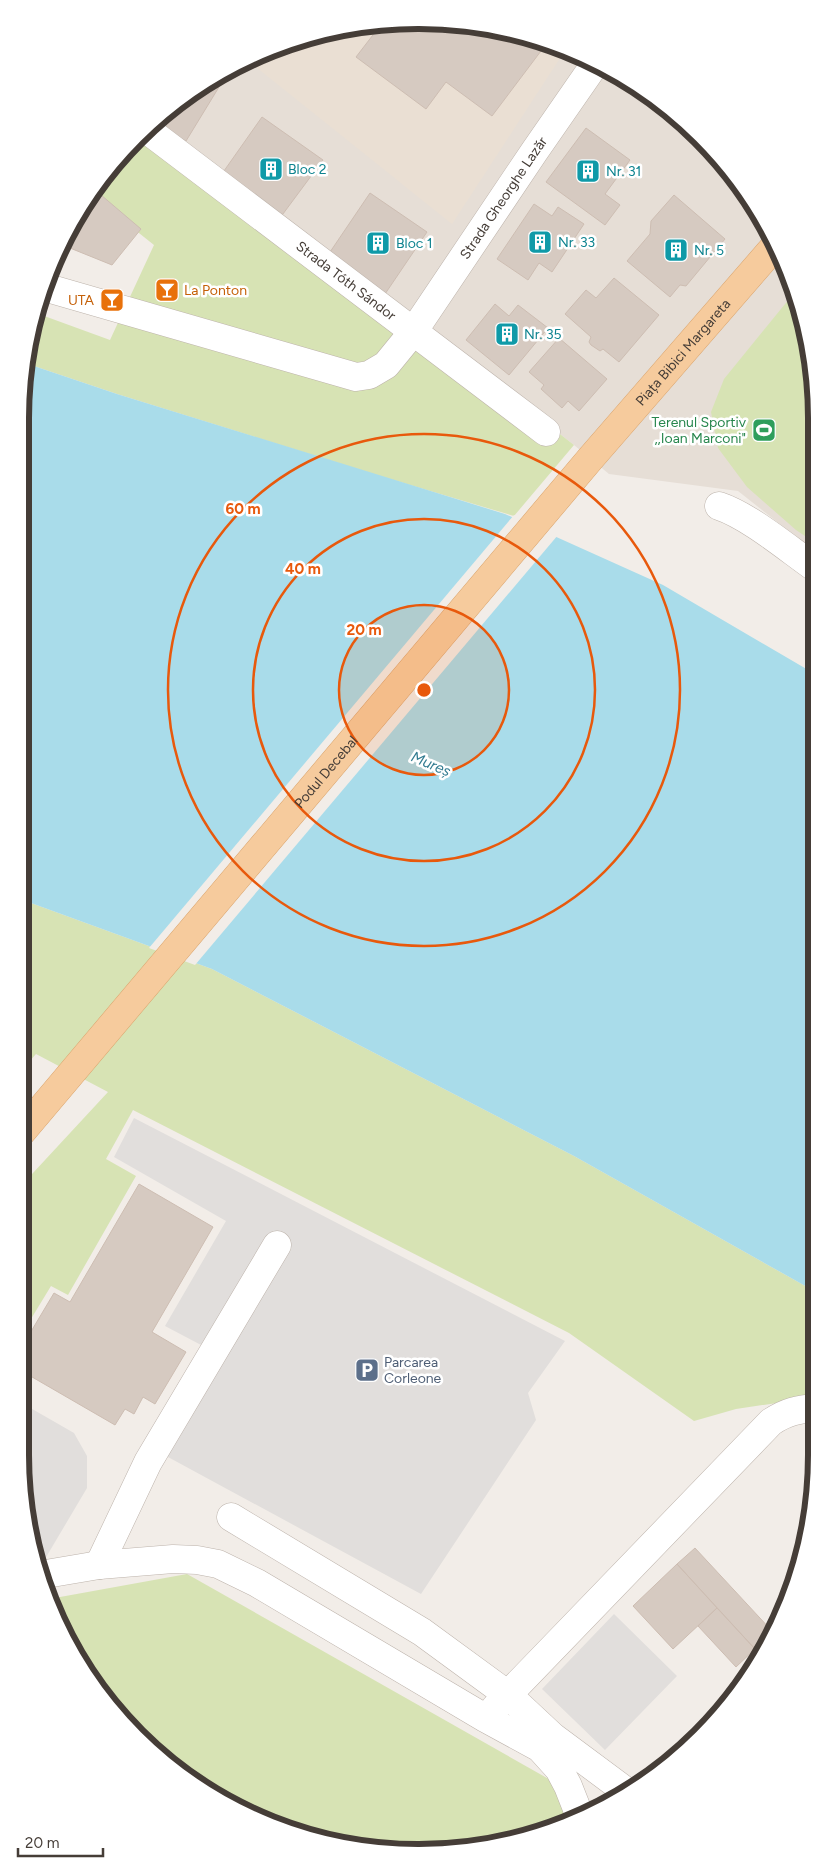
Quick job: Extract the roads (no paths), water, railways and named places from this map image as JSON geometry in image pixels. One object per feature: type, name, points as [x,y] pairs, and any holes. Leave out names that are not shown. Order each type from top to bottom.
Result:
[{"type":"main road","name":"Piața Bibici Margareta","points":[[590,459],[770,251]]},
{"type":"main road","name":"Podul Decebal","points":[[29,1124],[590,459]]},
{"type":"street","name":"Strada Gheorghe Lazăr","points":[[51,289],[356,377],[369,375],[386,365],[413,332],[591,69]]},
{"type":"street","name":"Strada Tóth Sándor","points":[[153,134],[546,432]]},
{"type":"street","points":[[719,506],[729,509],[744,518],[808,563]]},
{"type":"street","points":[[99,1565],[148,1462],[277,1245]]},
{"type":"street","points":[[485,1718],[771,1422],[785,1413],[800,1408],[808,1408]]},
{"type":"street","points":[[231,1517],[422,1632],[508,1695],[553,1737],[621,1787]]},
{"type":"street","points":[[47,1574],[99,1565],[173,1559],[196,1560],[218,1564],[257,1583],[485,1718],[540,1748],[559,1769],[578,1810]]},
{"type":"water","name":"Mureș","points":[[32,365],[117,394],[505,514],[663,585],[808,670],[808,1288],[574,1156],[212,969],[29,902],[29,418]]},
{"type":"place","name":"Bloc 2","points":[[271,169]]},
{"type":"place","name":"Nr. 31","points":[[588,171]]},
{"type":"place","name":"Nr. 33","points":[[540,242]]},
{"type":"place","name":"Bloc 1","points":[[378,243]]},
{"type":"place","name":"Nr. 5","points":[[676,250]]},
{"type":"place","name":"La Ponton","points":[[167,290]]},
{"type":"place","name":"UTA","points":[[112,300]]},
{"type":"place","name":"Nr. 35","points":[[507,334]]},
{"type":"place","name":"Terenul Sportiv ,,Ioan Marconi\"","points":[[764,430]]},
{"type":"place","name":"Parcarea Corleone","points":[[367,1370]]}]
